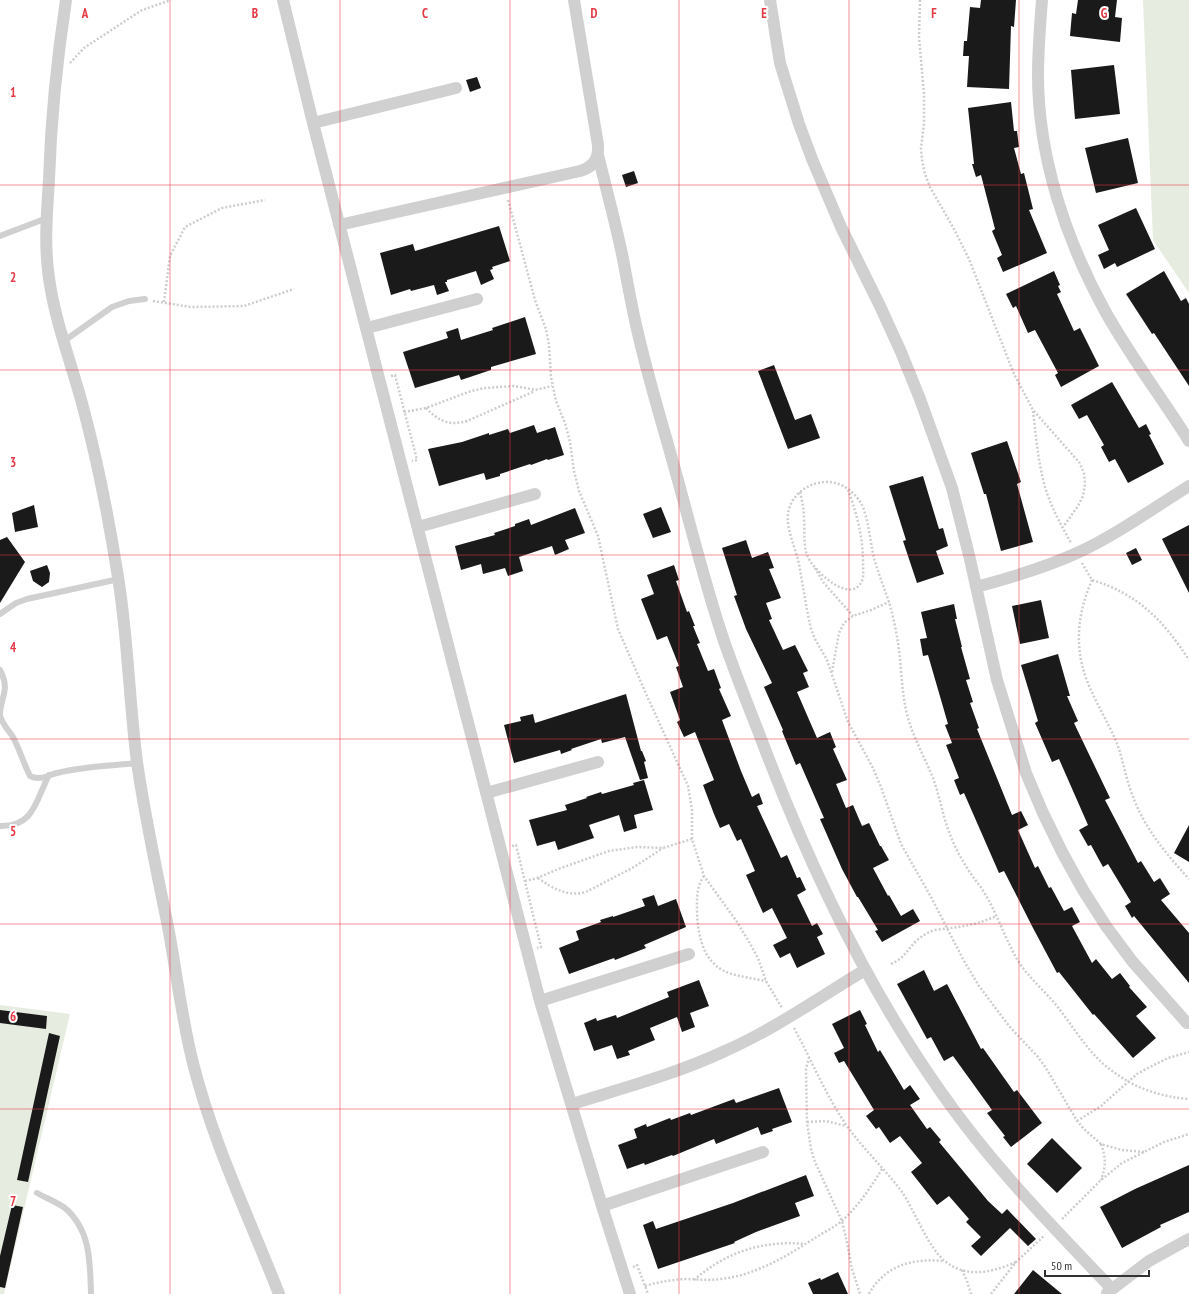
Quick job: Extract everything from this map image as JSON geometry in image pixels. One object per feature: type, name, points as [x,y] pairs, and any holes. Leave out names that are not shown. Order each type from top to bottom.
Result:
[{"type":"street","points":[[66,0],[56,78],[50,147],[46,250],[49,281],[96,459],[119,579],[126,638],[137,763],[180,1003],[200,1088],[224,1160],[279,1294]]},
{"type":"street","points":[[283,0],[339,225],[367,328],[540,1001],[630,1294]]},
{"type":"street","points":[[574,0],[598,145],[598,155],[643,352],[689,524],[724,640],[778,784],[822,887],[865,970],[900,1030],[942,1094],[994,1160],[1109,1291],[1149,1261],[1189,1239]]},
{"type":"street","points":[[770,0],[780,63],[799,124],[826,193],[880,306],[920,399],[952,488],[963,528],[998,680],[1029,780],[1062,852],[1083,890],[1106,926],[1137,966],[1188,1023]]},
{"type":"street","points":[[1042,0],[1038,76],[1040,110],[1052,179],[1062,212],[1086,272],[1106,312],[1189,441]]},
{"type":"street","points":[[313,123],[456,88]]},
{"type":"street","points":[[339,225],[585,169],[594,164],[598,155]]},
{"type":"street","points":[[367,328],[476,299]]},
{"type":"street","points":[[976,587],[1027,573],[1077,553],[1110,535],[1189,486]]},
{"type":"street","points":[[418,527],[535,494]]},
{"type":"street","points":[[486,793],[598,762]]},
{"type":"street","points":[[540,1001],[689,954]]},
{"type":"street","points":[[572,1104],[704,1060],[747,1040],[865,970]]},
{"type":"street","points":[[602,1206],[763,1152]]},
{"type":"lane","points":[[0,236],[47,218]]},
{"type":"lane","points":[[64,341],[112,307],[129,301],[145,299]]},
{"type":"lane","points":[[0,614],[16,603],[27,599],[119,579]]},
{"type":"lane","points":[[0,670],[4,678],[5,686],[1,702],[0,715],[2,722],[15,741],[30,776],[35,779],[68,771],[137,763]]},
{"type":"lane","points":[[0,826],[18,824],[32,812],[37,805],[42,789],[49,775]]},
{"type":"lane","points":[[37,1193],[64,1207],[72,1215],[84,1234],[90,1252],[91,1294]]},
{"type":"path","points":[[56,78],[84,48],[142,10],[171,0]]},
{"type":"path","points":[[920,0],[919,37],[924,94],[924,124],[921,148],[925,174],[930,187],[954,229],[968,259],[1014,374],[1033,410],[1080,462],[1084,473],[1085,484],[1083,496],[1078,506],[1063,527]]},
{"type":"path","points":[[504,188],[535,300],[546,329],[549,345],[552,386],[570,442],[579,491],[598,536],[618,629],[646,696],[688,786],[692,810],[692,839],[704,876],[748,940],[758,958],[766,981],[809,1056],[830,1100],[847,1126],[902,1192],[932,1246],[944,1261]]},
{"type":"path","points":[[164,302],[170,256],[185,227],[222,208],[265,200]]},
{"type":"path","points":[[145,299],[191,307],[244,306],[294,289]]},
{"type":"path","points":[[404,412],[426,408],[457,396],[484,388],[513,386],[535,390]]},
{"type":"path","points":[[426,408],[440,420],[453,424],[460,423],[535,390],[552,386]]},
{"type":"path","points":[[1101,1180],[1105,1162],[1101,1144],[1077,1121],[1046,1068],[1034,1052],[1004,1021],[979,986],[931,897],[900,844],[873,768],[848,722],[832,672],[811,629],[796,554],[787,520],[788,509],[793,499],[800,491],[809,485],[820,482],[841,484],[858,498],[864,510],[874,559],[889,602],[898,645],[903,694],[908,717],[934,781],[945,822],[956,849],[966,867],[982,889],[1012,950],[1027,973],[1051,998],[1093,1054],[1109,1069],[1128,1082],[1144,1090],[1163,1096],[1189,1099]]},
{"type":"path","points":[[815,568],[843,589],[854,589],[862,582],[862,541],[855,510],[847,488]]},
{"type":"path","points":[[800,491],[807,556],[823,582],[853,616]]},
{"type":"path","points":[[1092,580],[1081,609],[1078,635],[1079,650],[1086,679],[1116,742],[1126,777],[1140,813],[1160,846],[1189,879]]},
{"type":"path","points":[[832,672],[841,628],[848,619],[889,602]]},
{"type":"path","points":[[537,878],[567,894],[580,894],[634,867],[663,848],[692,839]]},
{"type":"path","points":[[525,881],[537,878],[609,851],[650,846],[663,848]]},
{"type":"path","points":[[704,876],[698,887],[697,913],[699,935],[704,951],[722,970],[731,974],[766,981]]},
{"type":"path","points":[[891,964],[903,958],[917,940],[924,935],[935,930],[972,925],[996,916]]},
{"type":"path","points":[[1077,1121],[1106,1103],[1137,1074],[1158,1062],[1189,1052]]},
{"type":"path","points":[[809,1056],[806,1069],[807,1122],[810,1149],[842,1221],[852,1269],[860,1294]]},
{"type":"path","points":[[807,1122],[826,1121],[847,1126]]},
{"type":"path","points":[[1066,1225],[1061,1220],[1101,1180],[1122,1163],[1164,1142],[1189,1134]]},
{"type":"path","points":[[1101,1144],[1122,1150],[1144,1152]]},
{"type":"path","points":[[645,1286],[658,1282],[694,1280],[705,1281],[722,1279],[755,1271],[782,1259],[842,1221],[861,1201],[882,1169]]},
{"type":"path","points":[[992,1294],[1016,1262],[1053,1227]]},
{"type":"path","points":[[694,1280],[716,1263],[728,1256],[748,1249],[780,1243],[805,1244]]},
{"type":"path","points":[[869,1294],[883,1277],[896,1268],[911,1262],[928,1259],[944,1261],[962,1270],[982,1273],[1001,1269],[1016,1262]]},
{"type":"path","points":[[962,1270],[971,1294]]},
{"type":"shaded area","points":[[1143,0],[1189,0],[1189,293],[1153,240]]},
{"type":"shaded area","points":[[0,1005],[70,1014],[4,1294],[0,1294]]},
{"type":"building","points":[[981,0],[1016,0],[1014,27],[1011,26],[1009,89],[967,87],[969,56],[963,56],[964,41],[967,41],[970,7],[980,8]]},
{"type":"building","points":[[1078,0],[1117,0],[1115,17],[1122,18],[1120,42],[1070,36],[1072,13],[1076,14]]},
{"type":"building","points":[[1114,65],[1120,114],[1075,119],[1071,70]]},
{"type":"building","points":[[477,77],[481,88],[470,92],[466,80]]},
{"type":"building","points":[[1011,102],[1014,131],[1017,131],[1019,147],[1014,148],[1021,174],[1024,173],[1033,209],[1029,210],[1047,253],[1003,272],[997,258],[1002,255],[992,231],[995,229],[981,175],[976,177],[972,164],[974,164],[968,108]]},
{"type":"building","points":[[1128,138],[1138,183],[1096,193],[1085,148]]},
{"type":"building","points":[[634,171],[638,183],[626,187],[622,175]]},
{"type":"building","points":[[1136,208],[1155,249],[1117,267],[1115,263],[1104,269],[1098,255],[1109,250],[1098,225]]},
{"type":"building","points":[[499,226],[510,261],[492,267],[493,269],[490,270],[494,279],[481,285],[476,271],[447,280],[447,282],[445,282],[449,291],[437,295],[434,285],[411,291],[410,289],[391,295],[380,253],[413,244],[415,251]]},
{"type":"building","points":[[1054,271],[1060,285],[1058,286],[1061,292],[1057,294],[1074,331],[1080,328],[1099,366],[1061,387],[1055,375],[1058,373],[1035,330],[1028,333],[1016,306],[1013,308],[1006,294]]},
{"type":"building","points":[[1164,271],[1181,301],[1186,298],[1189,304],[1189,386],[1126,294]]},
{"type":"building","points":[[525,317],[536,354],[491,367],[491,370],[461,380],[459,375],[415,388],[403,352],[448,338],[446,332],[458,328],[461,340],[493,330],[492,328]]},
{"type":"building","points":[[774,365],[795,420],[811,414],[820,438],[788,449],[758,371]]},
{"type":"building","points":[[1112,382],[1139,428],[1146,424],[1151,434],[1149,435],[1164,464],[1128,483],[1115,459],[1109,462],[1101,447],[1104,445],[1087,415],[1079,419],[1071,405]]},
{"type":"building","points":[[534,425],[537,433],[555,427],[564,455],[531,465],[530,464],[486,480],[484,473],[439,486],[428,449],[462,442],[489,433],[489,435],[508,429],[510,433]]},
{"type":"building","points":[[1007,441],[1021,482],[1017,484],[1033,542],[1001,551],[986,494],[984,494],[971,453]]},
{"type":"building","points":[[923,476],[939,529],[943,528],[948,546],[936,551],[944,574],[917,583],[903,541],[906,540],[889,486]]},
{"type":"building","points":[[34,505],[38,527],[15,532],[12,513]]},
{"type":"building","points":[[661,507],[671,532],[653,538],[643,514]]},
{"type":"building","points":[[575,508],[585,533],[565,540],[569,549],[555,555],[552,546],[519,557],[523,571],[508,576],[505,568],[483,574],[481,564],[461,570],[455,546],[495,535],[494,533],[515,526],[515,524],[529,519],[531,525]]},
{"type":"building","points":[[1189,525],[1189,593],[1162,539]]},
{"type":"building","points":[[7,537],[25,562],[0,603],[0,540]]},
{"type":"building","points":[[746,540],[752,558],[768,552],[774,568],[769,569],[781,598],[766,603],[772,619],[769,620],[783,650],[795,645],[808,671],[803,673],[809,687],[797,692],[817,738],[830,732],[836,747],[833,749],[847,780],[836,784],[846,808],[853,805],[862,826],[869,823],[880,846],[889,860],[873,868],[901,916],[913,909],[920,921],[882,942],[875,931],[878,930],[857,897],[842,869],[820,819],[824,818],[800,763],[796,765],[782,731],[783,730],[764,687],[772,683],[746,629],[734,596],[737,595],[722,548]]},
{"type":"building","points":[[1136,548],[1142,560],[1132,565],[1126,553]]},
{"type":"building","points":[[47,565],[50,573],[49,582],[42,587],[33,581],[30,571]]},
{"type":"building","points":[[674,565],[679,580],[676,581],[687,612],[689,611],[695,626],[693,626],[700,643],[697,644],[708,671],[714,669],[721,688],[719,689],[731,716],[722,720],[741,771],[752,797],[759,793],[763,804],[757,806],[781,858],[787,855],[797,878],[800,877],[806,890],[797,895],[812,926],[817,923],[823,934],[817,937],[825,954],[797,968],[790,953],[780,958],[773,945],[787,938],[772,908],[763,913],[746,875],[755,871],[741,839],[737,841],[729,824],[720,828],[703,785],[714,780],[695,732],[684,737],[677,722],[680,720],[670,692],[683,687],[676,667],[679,666],[667,636],[657,640],[641,599],[654,594],[647,575]]},
{"type":"building","points":[[1041,600],[1049,638],[1020,644],[1012,606]]},
{"type":"building","points":[[954,604],[957,619],[955,619],[970,679],[966,680],[973,702],[970,703],[979,728],[977,729],[1012,815],[1021,811],[1028,825],[1018,830],[1035,868],[1038,866],[1049,888],[1051,887],[1064,911],[1072,907],[1080,922],[1072,926],[1092,963],[1096,959],[1112,979],[1120,973],[1130,986],[1129,987],[1147,1007],[1136,1016],[1156,1038],[1133,1058],[1094,1014],[1093,1015],[1059,972],[1057,973],[1004,871],[999,873],[964,793],[960,795],[954,780],[959,778],[946,745],[952,743],[945,725],[948,724],[928,655],[923,656],[920,639],[927,638],[921,612]]},
{"type":"building","points":[[1058,654],[1070,696],[1067,696],[1078,721],[1074,723],[1110,798],[1105,800],[1138,863],[1141,861],[1154,882],[1160,878],[1170,894],[1161,900],[1189,933],[1189,983],[1134,916],[1132,918],[1125,906],[1131,902],[1108,864],[1103,867],[1091,845],[1088,846],[1079,830],[1088,825],[1059,759],[1052,762],[1035,723],[1038,721],[1021,665]]},
{"type":"building","points":[[626,694],[641,751],[646,761],[644,762],[648,778],[640,780],[625,737],[602,743],[601,739],[561,754],[560,750],[514,763],[504,725],[521,721],[520,717],[533,714],[535,723]]},
{"type":"building","points":[[644,780],[653,810],[634,815],[637,828],[624,832],[619,815],[589,825],[594,838],[558,850],[555,841],[537,846],[529,820],[567,810],[565,805],[601,792],[602,794],[634,785],[633,783]]},
{"type":"building","points":[[1189,825],[1189,862],[1174,853]]},
{"type":"building","points":[[654,895],[658,906],[676,899],[686,927],[644,945],[646,948],[615,960],[614,958],[569,974],[559,948],[579,940],[576,931],[601,922],[600,920],[645,906],[642,899]]},
{"type":"building","points":[[924,970],[934,991],[947,984],[981,1049],[983,1048],[1014,1092],[1017,1090],[1042,1123],[1011,1147],[1003,1137],[1005,1136],[987,1113],[992,1110],[953,1056],[944,1061],[931,1037],[927,1039],[897,984]]},
{"type":"building","points":[[699,980],[709,1006],[690,1013],[695,1027],[682,1032],[677,1017],[650,1028],[655,1040],[628,1051],[630,1055],[617,1059],[612,1045],[594,1051],[584,1023],[596,1018],[597,1021],[616,1015],[617,1018],[669,997],[667,992]]},
{"type":"building","points":[[0,1010],[47,1016],[46,1029],[0,1023]]},
{"type":"building","points":[[860,1010],[867,1024],[865,1025],[878,1052],[880,1050],[904,1090],[910,1085],[920,1099],[910,1105],[927,1129],[930,1127],[941,1140],[939,1142],[988,1201],[1002,1214],[1007,1209],[1036,1239],[1028,1246],[1010,1228],[981,1256],[971,1246],[981,1237],[966,1222],[969,1219],[949,1196],[937,1205],[911,1172],[922,1163],[900,1136],[890,1143],[879,1127],[876,1129],[866,1116],[874,1110],[844,1061],[839,1063],[834,1053],[844,1048],[832,1024]]},
{"type":"building","points":[[49,1033],[60,1036],[28,1182],[17,1180]]},
{"type":"building","points":[[779,1088],[792,1122],[772,1129],[773,1131],[761,1135],[758,1127],[716,1144],[714,1139],[673,1156],[672,1155],[645,1165],[644,1163],[627,1169],[618,1145],[637,1138],[634,1129],[646,1124],[647,1127],[670,1118],[671,1120],[690,1113],[691,1115],[734,1099],[736,1103]]},
{"type":"building","points":[[1052,1138],[1082,1168],[1057,1193],[1027,1164]]},
{"type":"building","points":[[1189,1165],[1189,1212],[1160,1225],[1161,1227],[1122,1248],[1100,1207],[1135,1189]]},
{"type":"building","points":[[806,1175],[814,1196],[795,1203],[800,1216],[756,1232],[734,1242],[735,1243],[658,1269],[643,1225],[653,1221],[656,1229],[733,1203]]},
{"type":"building","points":[[12,1205],[23,1207],[5,1288],[0,1287],[0,1256]]},
{"type":"building","points":[[1033,1270],[1062,1294],[1014,1294]]},
{"type":"building","points":[[838,1272],[848,1294],[813,1294],[808,1283],[820,1278],[821,1280]]}]
